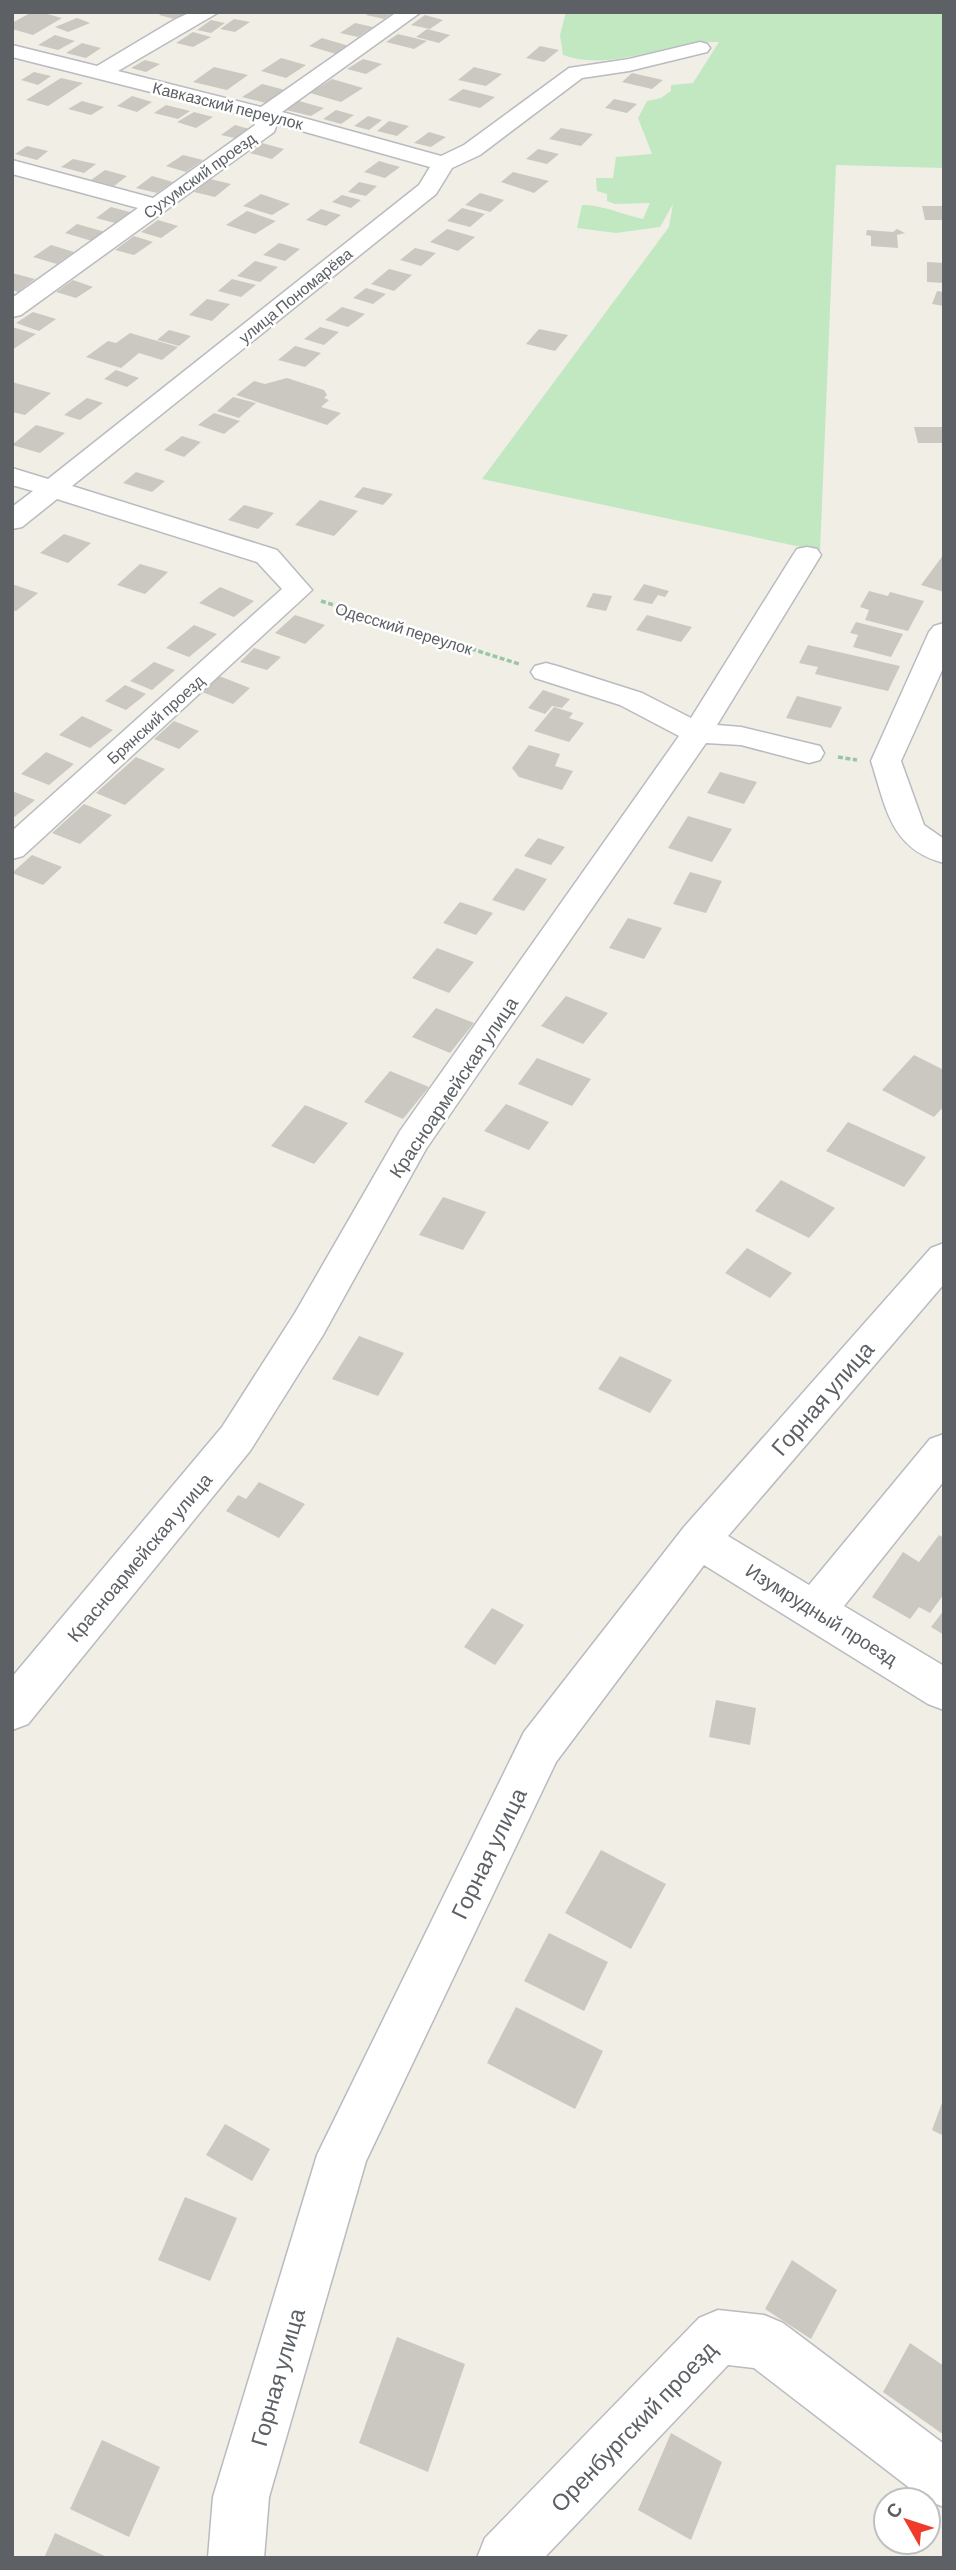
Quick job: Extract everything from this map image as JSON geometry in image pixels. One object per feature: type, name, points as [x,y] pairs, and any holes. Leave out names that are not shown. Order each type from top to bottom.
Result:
[{"type":"street","points":[[100,73],[181,24],[209,12]]},
{"type":"street","name":"Сухумский проезд","points":[[17,302],[266,127],[265,114],[411,12]]},
{"type":"street","name":"улица Пономарёва","points":[[12,522],[428,189],[443,164],[472,150],[576,72],[629,65],[700,48]]},
{"type":"street","name":"Кавказский переулок","points":[[12,51],[265,114],[443,164]]},
{"type":"street","points":[[12,167],[157,206]]},
{"type":"street","points":[[12,477],[267,556],[298,590]]},
{"type":"street","name":"Красноармейская улица","points":[[12,1710],[236,1440],[309,1324],[413,1140],[697,733],[807,555]]},
{"type":"street","name":"Брянский проезд","points":[[12,849],[298,590]]},
{"type":"street","points":[[944,632],[886,761],[910,830],[927,845],[944,853]]},
{"type":"street","points":[[546,672],[631,699],[697,733],[741,736],[809,753]]},
{"type":"street","name":"Горная улица","points":[[236,2558],[241,2497],[342,2155],[540,1747],[699,1540],[944,1258]]},
{"type":"street","points":[[816,1609],[944,1451]]},
{"type":"street","name":"Изумрудный проезд","points":[[699,1540],[816,1609],[944,1690]]},
{"type":"street","name":"Оренбургский проезд","points":[[505,2558],[718,2337],[764,2342],[944,2479]]},
{"type":"path","name":"Одесский переулок","points":[[298,590],[334,606],[546,672]]},
{"type":"path","points":[[809,753],[888,765]]},
{"type":"green space","points":[[566,12],[944,12],[944,168],[836,165],[820,551],[482,479],[669,227],[673,204],[660,227],[616,233],[577,228],[582,205],[643,219],[650,203],[615,204],[607,201],[607,194],[597,191],[596,178],[613,178],[616,157],[652,154],[638,118],[647,101],[661,98],[671,91],[671,85],[693,83],[719,42],[680,46],[620,58],[582,60],[563,55],[560,35]]},
{"type":"building","points":[[32,12],[62,18],[33,35],[12,29],[12,23]]},
{"type":"building","points":[[164,12],[191,12],[178,20],[159,15]]},
{"type":"building","points":[[371,12],[394,12],[384,19],[366,15]]},
{"type":"building","points":[[425,15],[443,20],[430,29],[411,25]]},
{"type":"building","points":[[77,18],[90,23],[68,32],[55,27]]},
{"type":"building","points":[[234,19],[250,22],[235,32],[220,29]]},
{"type":"building","points":[[211,20],[225,23],[211,33],[197,30]]},
{"type":"building","points":[[355,23],[373,27],[358,37],[340,33]]},
{"type":"building","points":[[427,29],[450,35],[439,43],[416,37]]},
{"type":"building","points":[[193,32],[211,37],[193,47],[176,43]]},
{"type":"building","points":[[398,34],[427,41],[414,49],[386,42]]},
{"type":"building","points":[[55,35],[75,41],[58,50],[38,45]]},
{"type":"building","points":[[322,38],[349,46],[336,54],[309,46]]},
{"type":"building","points":[[82,43],[101,48],[86,58],[66,53]]},
{"type":"building","points":[[540,46],[559,50],[544,62],[526,58]]},
{"type":"building","points":[[281,58],[306,65],[286,78],[261,71]]},
{"type":"building","points":[[363,59],[382,64],[366,74],[347,69]]},
{"type":"building","points":[[145,60],[160,64],[146,72],[131,68]]},
{"type":"building","points":[[214,67],[248,75],[227,90],[193,82]]},
{"type":"building","points":[[474,67],[502,74],[486,86],[458,80]]},
{"type":"building","points":[[34,72],[51,76],[38,85],[21,80]]},
{"type":"building","points":[[632,73],[663,80],[652,89],[622,82]]},
{"type":"building","points":[[61,78],[83,83],[48,106],[26,100]]},
{"type":"building","points":[[332,79],[363,88],[341,102],[310,93]]},
{"type":"building","points":[[262,84],[285,90],[266,103],[242,97]]},
{"type":"building","points":[[463,89],[495,97],[480,108],[448,100]]},
{"type":"building","points":[[132,96],[152,102],[137,112],[117,106]]},
{"type":"building","points":[[614,99],[637,104],[627,113],[605,108]]},
{"type":"building","points":[[82,101],[104,107],[91,115],[68,109]]},
{"type":"building","points":[[299,101],[324,108],[311,116],[286,110]]},
{"type":"building","points":[[166,105],[190,111],[178,119],[154,113]]},
{"type":"building","points":[[336,110],[354,115],[341,124],[323,119]]},
{"type":"building","points":[[194,112],[213,117],[196,128],[177,122]]},
{"type":"building","points":[[368,116],[382,120],[369,130],[354,126]]},
{"type":"building","points":[[389,121],[409,126],[397,136],[377,131]]},
{"type":"building","points":[[235,125],[253,130],[239,139],[221,135]]},
{"type":"building","points":[[561,128],[593,134],[581,146],[549,139]]},
{"type":"building","points":[[429,132],[446,137],[431,147],[414,143]]},
{"type":"building","points":[[262,143],[284,149],[272,159],[250,153]]},
{"type":"building","points":[[27,146],[48,151],[37,160],[15,154]]},
{"type":"building","points":[[538,149],[559,154],[547,164],[526,159]]},
{"type":"building","points":[[183,155],[203,160],[186,172],[166,166]]},
{"type":"building","points":[[73,159],[96,164],[84,173],[61,167]]},
{"type":"building","points":[[379,161],[400,167],[385,178],[364,172]]},
{"type":"building","points":[[105,170],[127,176],[114,186],[91,180]]},
{"type":"building","points":[[513,172],[549,181],[534,193],[501,182]]},
{"type":"building","points":[[152,176],[173,182],[157,193],[136,188]]},
{"type":"building","points":[[210,179],[231,184],[215,197],[194,192]]},
{"type":"building","points":[[359,182],[377,186],[366,196],[348,192]]},
{"type":"building","points":[[480,193],[504,200],[490,212],[465,205]]},
{"type":"building","points":[[261,194],[290,204],[272,215],[243,206]]},
{"type":"building","points":[[342,195],[361,200],[351,208],[332,202]]},
{"type":"building","points":[[922,206],[944,206],[944,220],[925,220]]},
{"type":"building","points":[[111,207],[130,212],[115,223],[96,218]]},
{"type":"building","points":[[462,208],[485,214],[470,227],[447,221]]},
{"type":"building","points":[[321,209],[341,215],[326,226],[306,220]]},
{"type":"building","points":[[247,211],[276,221],[255,234],[226,225]]},
{"type":"building","points":[[158,220],[178,226],[161,238],[141,232]]},
{"type":"building","points":[[77,224],[105,232],[92,241],[65,233]]},
{"type":"building","points":[[447,229],[475,237],[458,251],[430,242]]},
{"type":"building","points":[[897,229],[905,233],[897,235],[898,248],[871,246],[871,236],[866,235],[867,230],[893,232]]},
{"type":"building","points":[[134,236],[153,242],[134,255],[115,250]]},
{"type":"building","points":[[279,243],[300,249],[285,261],[263,255]]},
{"type":"building","points":[[51,245],[74,252],[57,264],[33,257]]},
{"type":"building","points":[[415,248],[436,253],[421,266],[400,260]]},
{"type":"building","points":[[255,261],[278,267],[260,282],[237,276]]},
{"type":"building","points":[[927,262],[944,263],[944,283],[927,282]]},
{"type":"building","points":[[389,269],[412,275],[394,291],[371,284]]},
{"type":"building","points":[[12,273],[35,279],[18,292],[12,290]]},
{"type":"building","points":[[232,279],[256,285],[241,297],[218,291]]},
{"type":"building","points":[[73,280],[93,287],[76,298],[56,292]]},
{"type":"building","points":[[366,288],[386,294],[373,304],[353,298]]},
{"type":"building","points":[[937,291],[944,292],[944,306],[932,304]]},
{"type":"building","points":[[207,299],[230,304],[212,321],[189,315]]},
{"type":"building","points":[[342,307],[365,314],[348,327],[325,320]]},
{"type":"building","points":[[33,312],[56,319],[39,331],[16,323]]},
{"type":"building","points":[[12,327],[36,334],[12,350]]},
{"type":"building","points":[[320,327],[339,332],[324,345],[304,339]]},
{"type":"building","points":[[539,329],[568,335],[555,351],[526,344]]},
{"type":"building","points":[[169,330],[191,336],[179,346],[157,340]]},
{"type":"building","points":[[130,333],[178,347],[162,360],[139,353],[121,368],[86,357],[108,341],[116,343]]},
{"type":"building","points":[[295,346],[321,353],[305,367],[278,360]]},
{"type":"building","points":[[116,370],[139,378],[127,387],[104,379]]},
{"type":"building","points":[[287,378],[324,390],[327,395],[324,398],[329,400],[321,407],[341,413],[327,425],[236,395],[254,381],[265,384]]},
{"type":"building","points":[[12,382],[51,393],[25,415],[12,412]]},
{"type":"building","points":[[233,397],[256,403],[239,418],[217,411]]},
{"type":"building","points":[[87,398],[103,403],[80,420],[64,415]]},
{"type":"building","points":[[214,413],[240,421],[224,434],[198,425]]},
{"type":"building","points":[[36,425],[65,433],[40,453],[12,445]]},
{"type":"building","points":[[914,427],[942,427],[944,443],[918,443]]},
{"type":"building","points":[[182,436],[201,442],[184,457],[164,450]]},
{"type":"building","points":[[136,472],[165,481],[152,492],[123,483]]},
{"type":"building","points":[[363,487],[393,494],[383,505],[354,497]]},
{"type":"building","points":[[320,500],[358,511],[334,536],[295,525]]},
{"type":"building","points":[[244,505],[274,513],[258,529],[228,520]]},
{"type":"building","points":[[64,534],[91,543],[68,563],[40,553]]},
{"type":"building","points":[[944,554],[944,592],[921,585]]},
{"type":"building","points":[[140,564],[168,572],[145,594],[117,585]]},
{"type":"building","points":[[12,584],[38,593],[16,611],[12,610]]},
{"type":"building","points":[[644,584],[669,591],[665,597],[658,595],[652,604],[633,600]]},
{"type":"building","points":[[220,587],[254,601],[234,617],[199,603]]},
{"type":"building","points":[[869,591],[888,596],[890,592],[924,601],[908,631],[865,620],[869,610],[860,607]]},
{"type":"building","points":[[593,593],[612,596],[606,611],[586,607]]},
{"type":"building","points":[[295,615],[325,625],[305,644],[275,633]]},
{"type":"building","points":[[647,615],[692,627],[681,642],[636,630]]},
{"type":"building","points":[[856,622],[903,634],[891,657],[853,647],[858,635],[850,633]]},
{"type":"building","points":[[194,625],[217,634],[189,657],[166,648]]},
{"type":"building","points":[[808,645],[900,666],[888,691],[815,674],[818,667],[799,663]]},
{"type":"building","points":[[254,648],[281,657],[267,670],[240,662]]},
{"type":"building","points":[[154,662],[175,670],[152,690],[130,681]]},
{"type":"building","points":[[219,676],[250,688],[233,704],[202,692]]},
{"type":"building","points":[[125,685],[146,694],[126,710],[105,701]]},
{"type":"building","points":[[543,690],[570,699],[562,708],[552,706],[545,714],[528,708]]},
{"type":"building","points":[[797,696],[842,707],[831,728],[786,718]]},
{"type":"building","points":[[554,707],[573,713],[569,718],[584,723],[569,742],[534,731]]},
{"type":"building","points":[[82,716],[113,730],[90,748],[59,735]]},
{"type":"building","points":[[174,721],[199,731],[179,749],[154,739]]},
{"type":"building","points":[[529,745],[560,754],[555,766],[573,771],[562,790],[519,777],[512,768]]},
{"type":"building","points":[[46,752],[74,764],[49,785],[21,774]]},
{"type":"building","points":[[136,757],[165,769],[125,805],[96,793]]},
{"type":"building","points":[[720,772],[757,782],[744,804],[707,793]]},
{"type":"building","points":[[12,791],[35,800],[12,819]]},
{"type":"building","points":[[84,804],[112,815],[80,844],[52,833]]},
{"type":"building","points":[[688,816],[732,829],[712,862],[668,848]]},
{"type":"building","points":[[538,838],[565,847],[551,865],[524,856]]},
{"type":"building","points":[[32,855],[62,867],[43,885],[12,873]]},
{"type":"building","points":[[516,868],[547,879],[524,911],[492,900]]},
{"type":"building","points":[[690,872],[722,881],[706,913],[673,904]]},
{"type":"building","points":[[460,902],[493,913],[476,935],[443,923]]},
{"type":"building","points":[[628,918],[662,928],[644,959],[609,948]]},
{"type":"building","points":[[437,948],[474,962],[449,993],[412,978]]},
{"type":"building","points":[[566,996],[608,1013],[583,1044],[541,1026]]},
{"type":"building","points":[[436,1008],[474,1023],[450,1053],[412,1037]]},
{"type":"building","points":[[914,1055],[944,1070],[944,1106],[934,1117],[882,1090]]},
{"type":"building","points":[[537,1058],[591,1079],[572,1106],[518,1084]]},
{"type":"building","points":[[390,1071],[429,1087],[403,1119],[364,1102]]},
{"type":"building","points":[[506,1104],[549,1122],[529,1150],[484,1131]]},
{"type":"building","points":[[305,1105],[348,1123],[314,1164],[271,1146]]},
{"type":"building","points":[[848,1122],[926,1157],[904,1187],[826,1151]]},
{"type":"building","points":[[781,1180],[835,1208],[809,1238],[755,1211]]},
{"type":"building","points":[[443,1197],[486,1212],[463,1250],[419,1235]]},
{"type":"building","points":[[747,1248],[792,1273],[770,1298],[725,1273]]},
{"type":"building","points":[[359,1336],[404,1353],[378,1396],[332,1379]]},
{"type":"building","points":[[620,1356],[672,1380],[650,1413],[598,1389]]},
{"type":"building","points":[[259,1482],[305,1504],[279,1538],[226,1511],[238,1495],[246,1499]]},
{"type":"building","points":[[939,1535],[944,1538],[944,1594],[930,1613],[919,1607],[910,1619],[872,1597],[903,1552],[919,1562]]},
{"type":"building","points":[[492,1608],[524,1625],[495,1665],[464,1647]]},
{"type":"building","points":[[944,1610],[944,1635],[931,1627]]},
{"type":"building","points":[[716,1700],[756,1708],[750,1745],[709,1737]]},
{"type":"building","points":[[601,1850],[666,1884],[631,1949],[565,1913]]},
{"type":"building","points":[[549,1933],[608,1962],[584,2011],[524,1981]]},
{"type":"building","points":[[516,2007],[603,2051],[575,2109],[487,2063]]},
{"type":"building","points":[[944,2100],[944,2136],[932,2130]]},
{"type":"building","points":[[225,2124],[270,2149],[252,2181],[206,2155]]},
{"type":"building","points":[[185,2197],[237,2218],[210,2281],[158,2260]]},
{"type":"building","points":[[792,2260],[837,2290],[811,2339],[765,2309]]},
{"type":"building","points":[[397,2337],[465,2364],[428,2472],[359,2443]]},
{"type":"building","points":[[910,2343],[944,2366],[944,2435],[883,2392]]},
{"type":"building","points":[[671,2433],[722,2462],[691,2540],[638,2510]]},
{"type":"building","points":[[102,2440],[160,2467],[129,2537],[70,2509]]},
{"type":"building","points":[[55,2533],[109,2558],[44,2558]]}]
